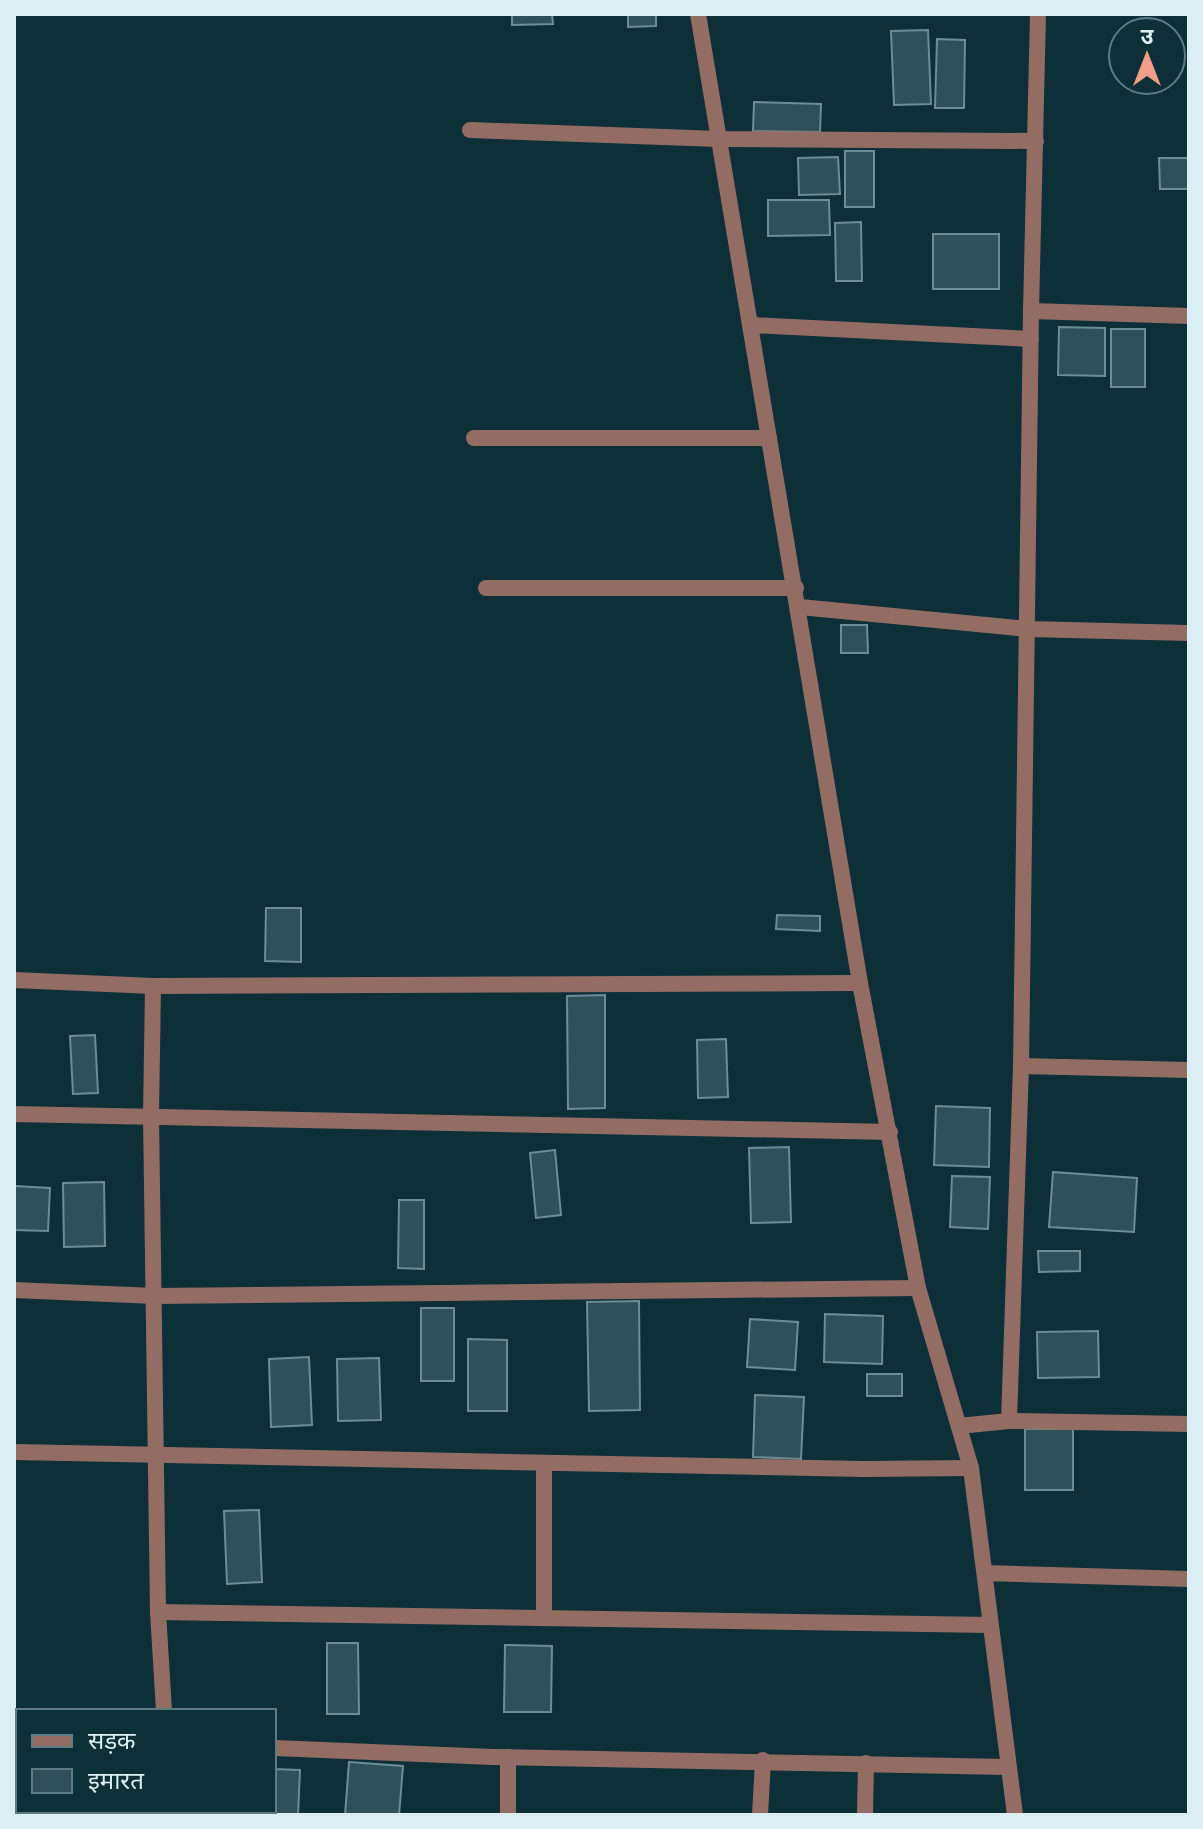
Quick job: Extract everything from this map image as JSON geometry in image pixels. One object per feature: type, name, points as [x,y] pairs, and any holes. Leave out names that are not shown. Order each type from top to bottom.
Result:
[{"type":"street","points":[[698,14],[800,607],[860,983],[918,1288],[971,1468],[1015,1815]]},
{"type":"street","points":[[1009,1421],[1021,1066],[1038,14]]},
{"type":"street","points":[[470,130],[719,139],[1036,141]]},
{"type":"street","points":[[1031,311],[1189,316]]},
{"type":"street","points":[[751,325],[1031,339]]},
{"type":"street","points":[[474,438],[769,438]]},
{"type":"street","points":[[486,588],[796,588]]},
{"type":"street","points":[[800,607],[1029,629],[1189,633]]},
{"type":"street","points":[[14,980],[153,986],[860,983]]},
{"type":"street","points":[[153,986],[151,1116],[158,1612],[164,1709]]},
{"type":"street","points":[[1021,1066],[1189,1070]]},
{"type":"street","points":[[14,1114],[890,1132]]},
{"type":"street","points":[[14,1290],[155,1296],[918,1288]]},
{"type":"street","points":[[959,1426],[1009,1421],[1189,1424]]},
{"type":"street","points":[[14,1452],[863,1469],[971,1468]]},
{"type":"street","points":[[544,1463],[544,1618]]},
{"type":"street","points":[[986,1573],[1189,1579]]},
{"type":"street","points":[[158,1612],[990,1625]]},
{"type":"street","points":[[276,1748],[508,1757],[1007,1767]]},
{"type":"street","points":[[508,1757],[508,1815]]},
{"type":"street","points":[[760,1815],[763,1760]]},
{"type":"street","points":[[865,1815],[866,1763]]},
{"type":"building","points":[[512,14],[552,14],[553,24],[512,25]]},
{"type":"building","points":[[628,14],[656,14],[656,26],[628,27]]},
{"type":"building","points":[[928,30],[931,104],[894,105],[891,31]]},
{"type":"building","points":[[937,39],[965,40],[964,108],[935,108]]},
{"type":"building","points":[[754,102],[821,104],[820,132],[753,131]]},
{"type":"building","points":[[845,151],[874,151],[874,207],[845,207]]},
{"type":"building","points":[[838,157],[840,194],[799,195],[798,158]]},
{"type":"building","points":[[1159,158],[1189,158],[1189,189],[1160,189]]},
{"type":"building","points":[[768,200],[829,200],[830,235],[768,236]]},
{"type":"building","points":[[861,222],[862,281],[836,281],[835,223]]},
{"type":"building","points":[[933,234],[999,234],[999,289],[933,289]]},
{"type":"building","points":[[1059,327],[1105,328],[1105,376],[1058,375]]},
{"type":"building","points":[[1111,329],[1145,329],[1145,387],[1111,387]]},
{"type":"building","points":[[841,625],[867,625],[868,653],[841,653]]},
{"type":"building","points":[[266,908],[301,908],[301,962],[265,961]]},
{"type":"building","points":[[777,915],[820,916],[820,931],[776,929]]},
{"type":"building","points":[[605,995],[605,1108],[568,1109],[567,996]]},
{"type":"building","points":[[95,1035],[98,1093],[73,1094],[70,1036]]},
{"type":"building","points":[[726,1039],[728,1097],[698,1098],[697,1040]]},
{"type":"building","points":[[936,1106],[990,1108],[989,1167],[934,1165]]},
{"type":"building","points":[[789,1147],[791,1222],[751,1223],[749,1148]]},
{"type":"building","points":[[555,1150],[561,1215],[536,1218],[530,1153]]},
{"type":"building","points":[[1053,1172],[1137,1178],[1134,1232],[1049,1227]]},
{"type":"building","points":[[952,1176],[990,1177],[988,1229],[950,1227]]},
{"type":"building","points":[[104,1182],[105,1246],[64,1247],[63,1183]]},
{"type":"building","points":[[15,1186],[50,1188],[48,1231],[14,1230]]},
{"type":"building","points":[[399,1200],[424,1200],[424,1269],[398,1268]]},
{"type":"building","points":[[1038,1251],[1080,1251],[1080,1271],[1039,1272]]},
{"type":"building","points":[[639,1301],[640,1410],[589,1411],[587,1302]]},
{"type":"building","points":[[421,1308],[454,1308],[454,1381],[421,1381]]},
{"type":"building","points":[[825,1314],[883,1316],[882,1364],[824,1362]]},
{"type":"building","points":[[750,1319],[798,1322],[795,1370],[747,1367]]},
{"type":"building","points":[[1098,1331],[1099,1377],[1038,1378],[1037,1332]]},
{"type":"building","points":[[468,1339],[507,1340],[507,1411],[468,1411]]},
{"type":"building","points":[[309,1357],[312,1425],[271,1427],[269,1359]]},
{"type":"building","points":[[379,1358],[381,1420],[338,1421],[337,1359]]},
{"type":"building","points":[[867,1374],[902,1374],[902,1396],[867,1396]]},
{"type":"building","points":[[755,1395],[804,1397],[801,1459],[753,1457]]},
{"type":"building","points":[[1025,1429],[1073,1429],[1073,1490],[1025,1490]]},
{"type":"building","points":[[259,1510],[262,1582],[227,1584],[224,1511]]},
{"type":"building","points":[[327,1643],[358,1643],[359,1714],[327,1714]]},
{"type":"building","points":[[505,1645],[552,1646],[551,1712],[504,1712]]},
{"type":"building","points":[[349,1762],[403,1766],[399,1815],[345,1815]]},
{"type":"building","points":[[276,1769],[300,1770],[298,1815],[253,1815],[276,1813]]}]
